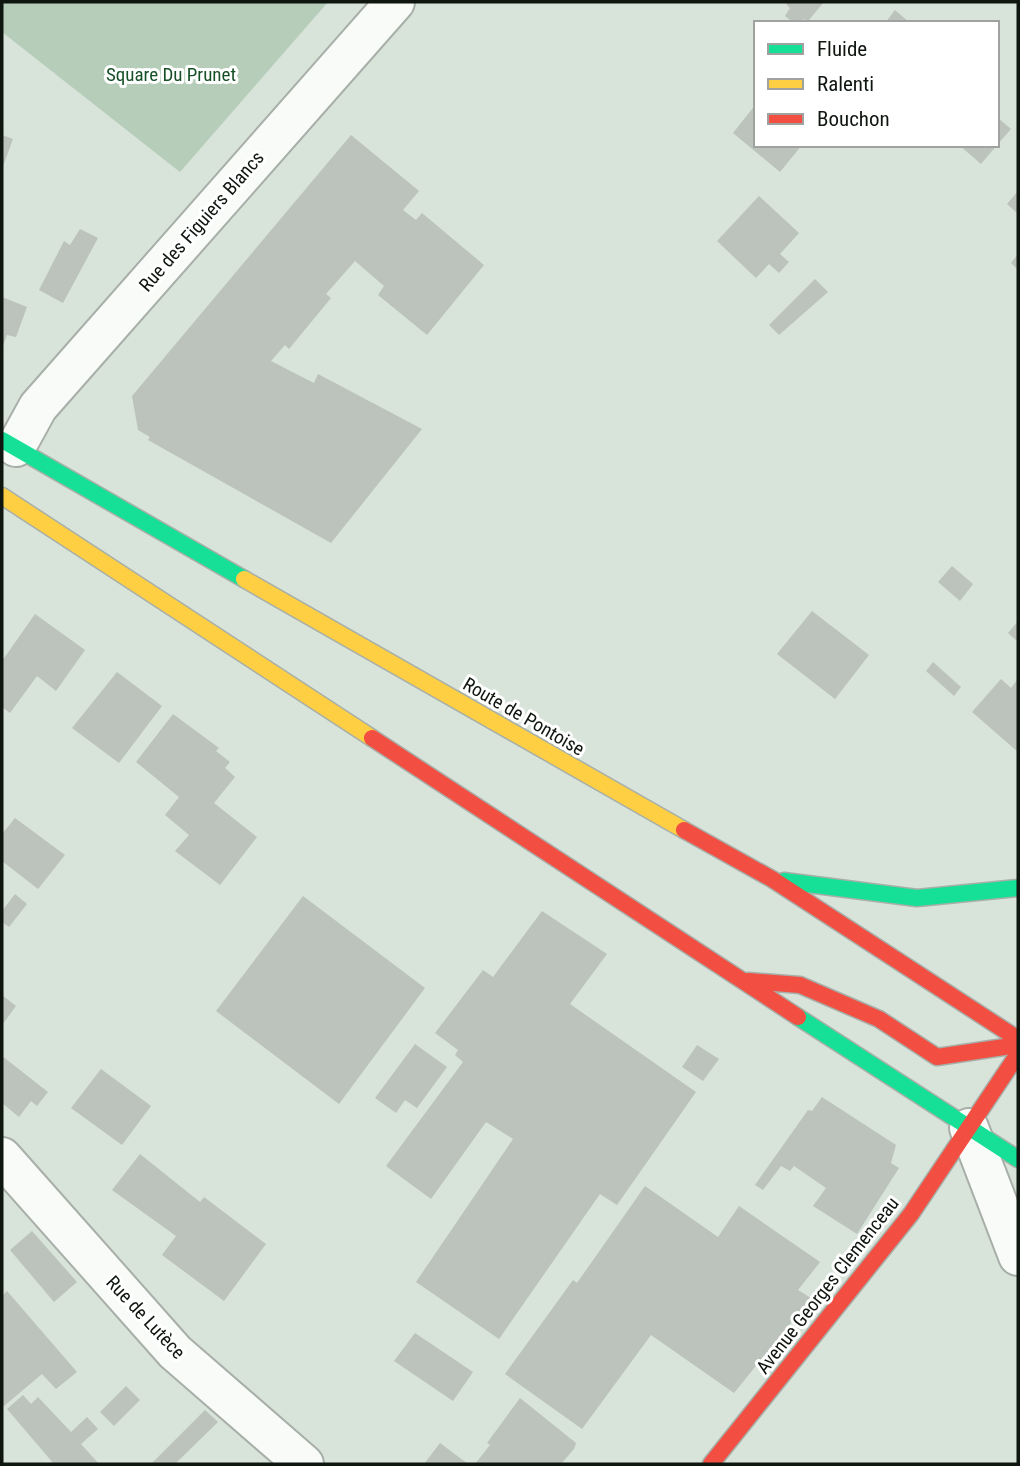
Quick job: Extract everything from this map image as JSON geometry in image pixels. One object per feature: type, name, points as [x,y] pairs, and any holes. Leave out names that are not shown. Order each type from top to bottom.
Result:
[{"type":"main road","name":"Route de Pontoise","points":[[9,444],[498,726],[772,879],[1018,1039]]},
{"type":"main road","points":[[2,496],[742,980],[981,1128],[1018,1159]]},
{"type":"main road","points":[[772,879],[917,898],[1018,888]]},
{"type":"main road","points":[[742,980],[800,985],[879,1019],[937,1057],[1018,1045]]},
{"type":"main road","name":"Avenue Georges Clemenceau","points":[[711,1464],[981,1128],[1018,1054]]},
{"type":"street","name":"Rue des Figuiers Blancs","points":[[9,444],[38,407],[395,2]]},
{"type":"street","points":[[981,1128],[1018,1256]]},
{"type":"street","name":"Rue de Lutèce","points":[[2,1157],[175,1352],[304,1464]]},
{"type":"green space","name":"Square Du Prunet","points":[[2,2],[328,2],[180,172],[2,32]]},
{"type":"building","points":[[824,2],[808,21],[791,21],[785,16],[790,8],[786,4]]},
{"type":"building","points":[[895,10],[908,21],[887,21]]},
{"type":"building","points":[[754,107],[754,147],[800,147],[780,172],[733,133]]},
{"type":"building","points":[[999,119],[1011,129],[999,143]]},
{"type":"building","points":[[2,135],[13,139],[2,169]]},
{"type":"building","points":[[351,135],[419,191],[403,210],[416,220],[422,213],[484,265],[427,335],[378,295],[384,286],[355,261],[326,294],[331,298],[289,349],[285,345],[271,361],[314,383],[318,374],[422,429],[331,543],[148,440],[150,437],[138,430],[132,396]]},
{"type":"building","points":[[961,147],[995,147],[981,164]]},
{"type":"building","points":[[1018,191],[1018,214],[1007,204]]},
{"type":"building","points":[[759,196],[799,233],[780,254],[789,262],[779,273],[769,264],[756,278],[717,241]]},
{"type":"building","points":[[80,229],[98,238],[63,303],[39,290],[64,241],[70,245]]},
{"type":"building","points":[[1018,254],[1018,270],[1011,263]]},
{"type":"building","points":[[815,279],[828,292],[779,335],[769,325]]},
{"type":"building","points":[[2,297],[27,307],[16,337],[7,335],[2,348]]},
{"type":"building","points":[[952,566],[973,584],[960,601],[938,582]]},
{"type":"building","points":[[812,611],[869,655],[835,699],[777,654]]},
{"type":"building","points":[[35,614],[85,650],[56,691],[37,676],[10,713],[2,707],[2,661]]},
{"type":"building","points":[[1018,621],[1018,642],[1008,633]]},
{"type":"building","points":[[933,662],[961,687],[954,696],[926,671]]},
{"type":"building","points":[[117,672],[162,706],[119,763],[72,728]]},
{"type":"building","points":[[1001,679],[1011,688],[1018,679],[1018,752],[972,712]]},
{"type":"building","points":[[173,714],[219,748],[216,751],[230,762],[225,768],[235,777],[214,803],[257,837],[220,885],[175,851],[189,835],[165,815],[179,797],[136,762]]},
{"type":"building","points":[[15,818],[65,855],[38,889],[2,861],[2,834]]},
{"type":"building","points":[[15,894],[27,904],[9,927],[2,922],[2,911]]},
{"type":"building","points":[[303,896],[425,988],[339,1104],[216,1011]]},
{"type":"building","points":[[542,911],[607,954],[570,1004],[696,1092],[617,1205],[600,1194],[499,1339],[416,1282],[513,1139],[486,1122],[431,1199],[386,1166],[463,1062],[455,1055],[458,1050],[435,1033],[483,970],[493,977]]},
{"type":"building","points":[[2,995],[16,1006],[2,1025]]},
{"type":"building","points":[[415,1044],[447,1067],[417,1108],[405,1100],[396,1113],[375,1098]]},
{"type":"building","points":[[697,1045],[719,1059],[703,1081],[682,1067]]},
{"type":"building","points":[[2,1056],[48,1092],[37,1106],[31,1101],[19,1117],[2,1103]]},
{"type":"building","points":[[101,1069],[151,1106],[122,1145],[71,1108]]},
{"type":"building","points":[[822,1097],[896,1145],[891,1163],[899,1168],[857,1234],[813,1206],[826,1188],[794,1166],[790,1171],[781,1166],[763,1190],[755,1185],[808,1110],[812,1111]]},
{"type":"building","points":[[140,1154],[200,1202],[204,1197],[266,1244],[224,1301],[162,1255],[176,1236],[112,1190]]},
{"type":"building","points":[[645,1186],[718,1237],[739,1206],[820,1262],[798,1290],[811,1298],[734,1393],[651,1335],[582,1429],[505,1374],[573,1280],[577,1283]]},
{"type":"building","points":[[32,1231],[77,1282],[54,1302],[10,1250]]},
{"type":"building","points":[[7,1291],[77,1372],[56,1389],[42,1374],[4,1406],[2,1296]]},
{"type":"building","points":[[415,1333],[473,1372],[453,1401],[394,1361]]},
{"type":"building","points":[[126,1386],[140,1400],[114,1426],[100,1412]]},
{"type":"building","points":[[23,1395],[31,1404],[38,1397],[71,1432],[87,1417],[98,1429],[81,1444],[99,1464],[54,1464],[7,1409]]},
{"type":"building","points":[[520,1398],[576,1443],[574,1449],[561,1464],[475,1464],[490,1445],[487,1443]]},
{"type":"building","points":[[205,1410],[218,1422],[175,1464],[151,1464]]},
{"type":"building","points":[[440,1443],[468,1464],[424,1464]]},
{"type":"traffic: fast","points":[[2,440],[244,579]]},
{"type":"traffic: fast","points":[[784,881],[917,898],[1018,888]]},
{"type":"traffic: fast","points":[[798,1017],[1018,1159]]},
{"type":"traffic: slow","points":[[2,496],[372,738]]},
{"type":"traffic: slow","points":[[244,579],[684,830]]},
{"type":"traffic: jam","points":[[372,738],[798,1017]]},
{"type":"traffic: jam","points":[[684,830],[772,879],[1018,1039]]},
{"type":"traffic: jam","points":[[748,981],[800,985],[879,1019],[937,1057],[1018,1045]]},
{"type":"traffic: jam","points":[[711,1464],[911,1214],[1018,1054]]}]
